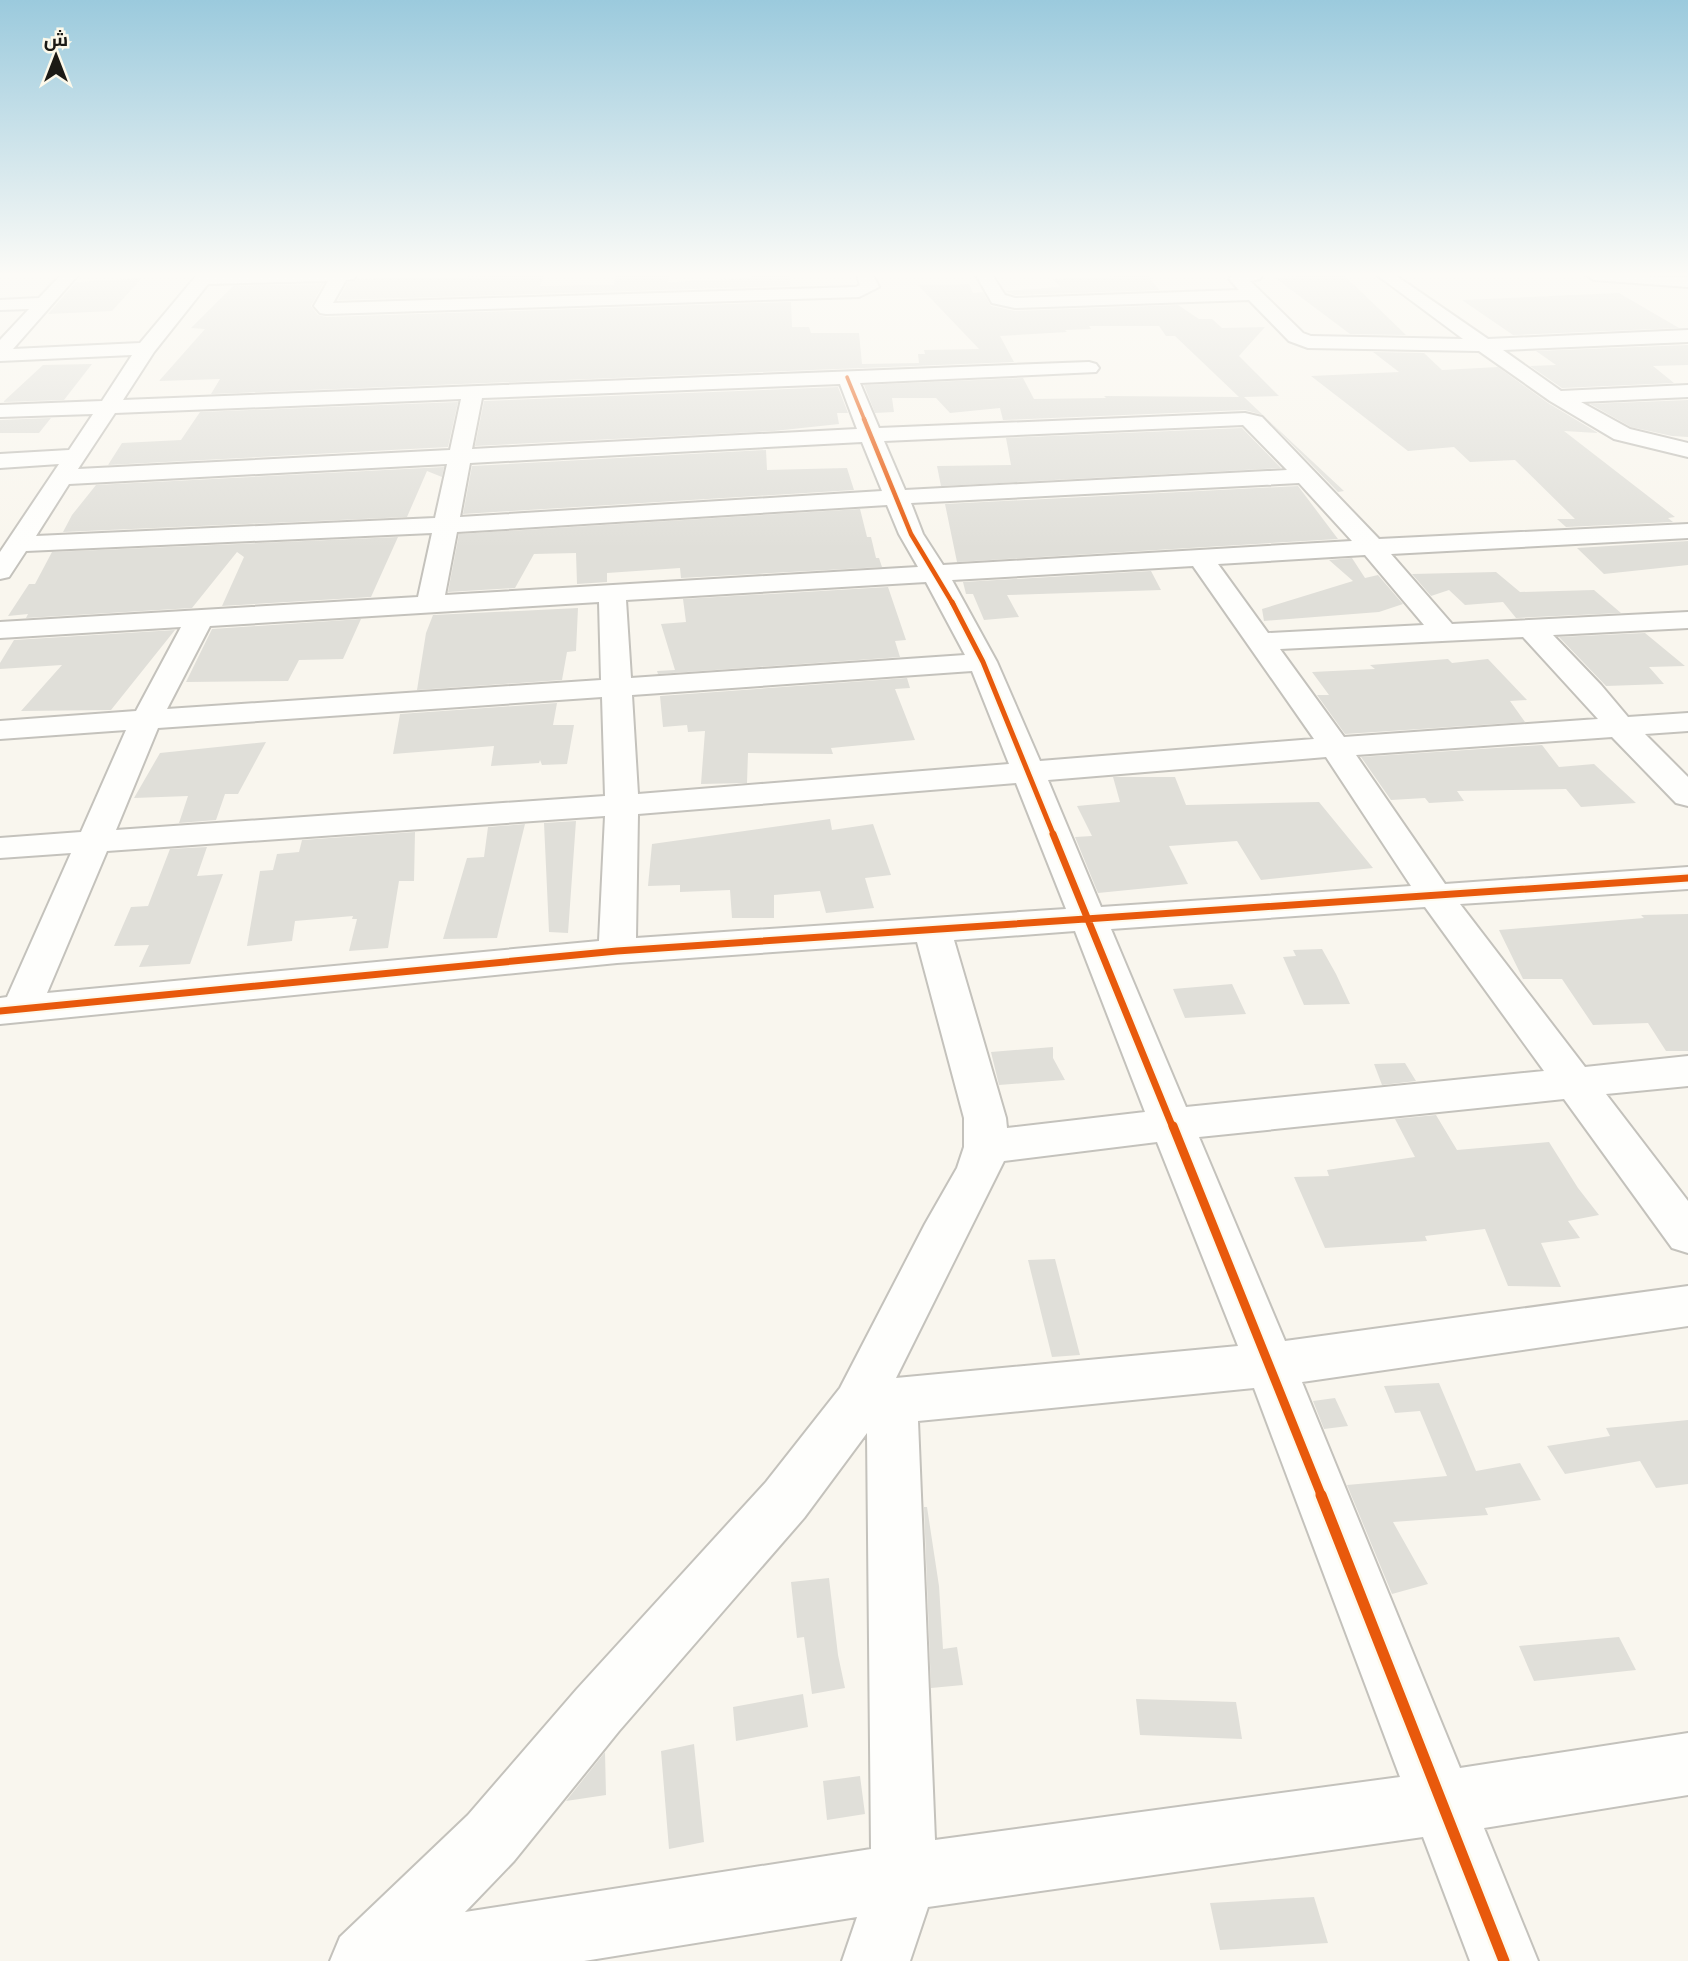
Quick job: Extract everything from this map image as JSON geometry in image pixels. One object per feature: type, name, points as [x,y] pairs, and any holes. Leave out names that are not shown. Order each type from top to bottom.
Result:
[{"type":"street","points":[[0,571],[135,367]]},
{"type":"street","points":[[1513,367],[1558,397],[1622,434],[1688,450]]},
{"type":"street","points":[[0,411],[1089,368]]},
{"type":"street","points":[[847,377],[911,534],[957,611],[983,663],[1090,920],[1270,1365],[1504,1961]]},
{"type":"street","points":[[430,604],[473,391]]},
{"type":"street","points":[[1558,397],[1688,391]]},
{"type":"street","points":[[62,477],[872,435],[1245,419],[1254,422],[1307,476],[1444,632]]},
{"type":"street","points":[[0,461],[75,456]]},
{"type":"street","points":[[19,544],[446,525],[898,497],[1307,476]]},
{"type":"street","points":[[0,631],[1372,547],[1688,531]]},
{"type":"street","points":[[1200,558],[1335,747],[1436,897],[1688,1235]]},
{"type":"street","points":[[612,594],[622,805],[617,951]]},
{"type":"street","points":[[11,1010],[94,841],[145,723],[200,618]]},
{"type":"street","points":[[1259,642],[1688,620]]},
{"type":"street","points":[[1530,628],[1591,691],[1620,727],[1688,796]]},
{"type":"street","points":[[0,730],[145,723],[983,663]]},
{"type":"street","points":[[0,848],[622,805],[1029,774],[1335,747],[1688,722]]},
{"type":"street","points":[[11,1010],[617,951],[1688,878]]},
{"type":"street","points":[[364,1961],[437,1893],[499,1828],[598,1710],[875,1403],[941,1237],[979,1170],[986,1147],[985,1118],[933,931]]},
{"type":"street","points":[[986,1147],[1172,1124],[1688,1072]]},
{"type":"street","points":[[875,1403],[1270,1365],[1688,1306]]},
{"type":"street","points":[[875,1403],[904,1877],[876,1961]]},
{"type":"street","points":[[370,1961],[904,1877],[1442,1803],[1688,1764]]},
{"type":"building","points":[[41,367],[90,367],[64,400],[3,402]]},
{"type":"building","points":[[172,367],[901,367],[211,394],[220,379],[159,381]]},
{"type":"building","points":[[1207,367],[1250,367],[1279,396],[1244,397],[1263,415],[1245,410],[1003,420],[1000,408],[950,413],[936,398],[892,398],[894,412],[875,413],[864,385],[1023,378],[1034,399],[1106,398],[1104,396],[1239,397]]},
{"type":"building","points":[[1392,367],[1438,367],[1442,370],[1498,367],[1548,403],[1598,433],[1564,431],[1675,517],[1668,518],[1673,522],[1566,527],[1557,519],[1575,519],[1515,460],[1470,462],[1454,447],[1408,451],[1311,376],[1399,372]]},
{"type":"building","points":[[1531,367],[1654,367],[1674,383],[1562,388]]},
{"type":"building","points":[[838,387],[848,413],[837,413],[839,424],[774,431],[475,446],[484,401]]},
{"type":"building","points":[[1688,400],[1688,437],[1631,427],[1590,404]]},
{"type":"building","points":[[458,402],[448,447],[108,465],[122,443],[181,440],[200,412]]},
{"type":"building","points":[[51,418],[39,433],[0,433],[0,420]]},
{"type":"building","points":[[1267,419],[1344,491],[1338,492]]},
{"type":"building","points":[[1242,428],[1281,468],[941,486],[937,466],[1011,465],[1006,438]]},
{"type":"building","points":[[766,450],[767,470],[847,468],[854,490],[463,514],[472,466]]},
{"type":"building","points":[[444,467],[442,477],[427,471],[407,517],[63,532],[72,515],[96,485]]},
{"type":"building","points":[[1298,486],[1338,539],[957,562],[945,504]]},
{"type":"building","points":[[860,509],[867,537],[871,537],[876,558],[879,558],[882,567],[681,578],[680,568],[607,573],[607,582],[577,584],[576,553],[534,554],[515,588],[448,592],[459,534]]},
{"type":"building","points":[[398,537],[371,597],[222,606],[244,557],[237,552],[192,608],[26,618],[28,614],[8,616],[29,584],[35,584],[52,552]]},
{"type":"building","points":[[1688,541],[1688,565],[1604,574],[1577,548]]},
{"type":"building","points":[[1352,558],[1365,578],[1378,575],[1403,604],[1379,612],[1264,621],[1262,609],[1353,581],[1329,560]]},
{"type":"building","points":[[1151,571],[1161,590],[1007,595],[1019,617],[984,620],[973,594],[966,594],[963,582]]},
{"type":"building","points":[[1496,572],[1520,592],[1594,590],[1621,613],[1516,618],[1503,602],[1465,605],[1449,590],[1431,596],[1412,574]]},
{"type":"building","points":[[888,587],[906,640],[895,641],[900,657],[658,674],[657,671],[675,670],[661,624],[686,622],[683,599]]},
{"type":"building","points":[[578,608],[576,651],[567,652],[562,680],[417,690],[426,633],[433,615]]},
{"type":"building","points":[[361,619],[343,659],[299,660],[288,681],[186,682],[212,629]]},
{"type":"building","points":[[175,630],[111,710],[21,711],[62,665],[0,669],[0,663],[14,640]]},
{"type":"building","points":[[1645,633],[1685,666],[1649,667],[1664,684],[1606,686],[1559,637]]},
{"type":"building","points":[[1448,659],[1452,663],[1488,659],[1527,700],[1510,701],[1525,722],[1345,734],[1317,695],[1329,695],[1312,672],[1375,669],[1370,665]]},
{"type":"building","points":[[907,678],[910,688],[895,689],[915,740],[831,748],[833,754],[748,753],[747,783],[701,784],[705,731],[688,732],[687,725],[663,727],[660,696]]},
{"type":"building","points":[[557,703],[553,725],[574,725],[567,764],[542,765],[540,760],[539,763],[491,766],[494,746],[393,754],[400,714]]},
{"type":"building","points":[[266,742],[238,794],[225,794],[216,820],[179,823],[188,796],[134,798],[160,753]]},
{"type":"building","points":[[1542,745],[1559,767],[1594,764],[1636,803],[1581,807],[1566,789],[1457,791],[1464,801],[1429,803],[1425,798],[1391,800],[1361,757]]},
{"type":"building","points":[[1113,777],[1175,777],[1186,805],[1319,802],[1373,868],[1261,880],[1237,841],[1169,846],[1188,884],[1098,893],[1075,837],[1092,836],[1077,806],[1120,802]]},
{"type":"building","points":[[830,819],[832,830],[873,824],[891,875],[865,878],[874,908],[826,913],[820,891],[774,895],[774,918],[732,918],[730,890],[680,892],[680,885],[648,886],[652,844]]},
{"type":"building","points":[[576,821],[568,933],[549,932],[544,823]]},
{"type":"building","points":[[525,824],[497,938],[443,939],[467,858],[484,857],[488,827]]},
{"type":"building","points":[[415,832],[414,881],[399,881],[388,948],[349,951],[357,919],[352,919],[353,916],[295,921],[292,941],[247,946],[260,871],[273,870],[277,854],[299,852],[302,840]]},
{"type":"building","points":[[207,847],[197,876],[223,874],[190,964],[139,967],[149,945],[114,946],[131,907],[148,906],[170,849]]},
{"type":"building","points":[[1688,914],[1688,1051],[1666,1051],[1648,1023],[1593,1025],[1562,979],[1523,979],[1499,930],[1644,918],[1641,915]]},
{"type":"building","points":[[1322,949],[1350,1004],[1304,1005],[1283,957],[1296,956],[1293,950]]},
{"type":"building","points":[[1232,984],[1246,1014],[1185,1018],[1173,989]]},
{"type":"building","points":[[1053,1047],[1053,1058],[1065,1080],[999,1085],[991,1052]]},
{"type":"building","points":[[1405,1063],[1416,1081],[1382,1085],[1374,1064]]},
{"type":"building","points":[[1436,1115],[1457,1150],[1549,1142],[1599,1215],[1568,1221],[1580,1238],[1541,1243],[1561,1287],[1508,1286],[1485,1229],[1425,1236],[1427,1241],[1325,1248],[1294,1177],[1329,1176],[1327,1170],[1415,1157],[1395,1119]]},
{"type":"building","points":[[1055,1259],[1080,1355],[1052,1357],[1028,1260]]},
{"type":"building","points":[[1439,1383],[1476,1471],[1520,1463],[1541,1500],[1485,1508],[1488,1515],[1393,1522],[1428,1584],[1392,1594],[1347,1485],[1447,1476],[1420,1411],[1395,1413],[1384,1386]]},
{"type":"building","points":[[1335,1398],[1348,1426],[1324,1429],[1313,1401]]},
{"type":"building","points":[[1688,1420],[1688,1484],[1656,1488],[1640,1461],[1565,1474],[1547,1446],[1610,1436],[1606,1428]]},
{"type":"building","points":[[924,1507],[927,1507],[939,1586],[943,1649],[957,1647],[963,1685],[931,1688]]},
{"type":"building","points":[[829,1578],[838,1655],[845,1688],[812,1694],[804,1637],[797,1638],[791,1582]]},
{"type":"building","points":[[1619,1637],[1636,1670],[1534,1681],[1519,1646]]},
{"type":"building","points":[[803,1694],[808,1727],[736,1741],[733,1707]]},
{"type":"building","points":[[1136,1699],[1236,1702],[1242,1739],[1140,1735]]},
{"type":"building","points":[[694,1744],[704,1842],[669,1849],[661,1751]]},
{"type":"building","points":[[605,1752],[606,1795],[566,1801]]},
{"type":"building","points":[[860,1776],[865,1814],[827,1820],[823,1781]]},
{"type":"building","points":[[1314,1897],[1328,1943],[1220,1950],[1210,1903]]},
{"type":"cycle path","points":[[847,377],[911,534],[957,611],[983,662],[1270,1365],[1504,1961]]},
{"type":"cycle path","points":[[0,1011],[617,951],[1688,878]]}]
